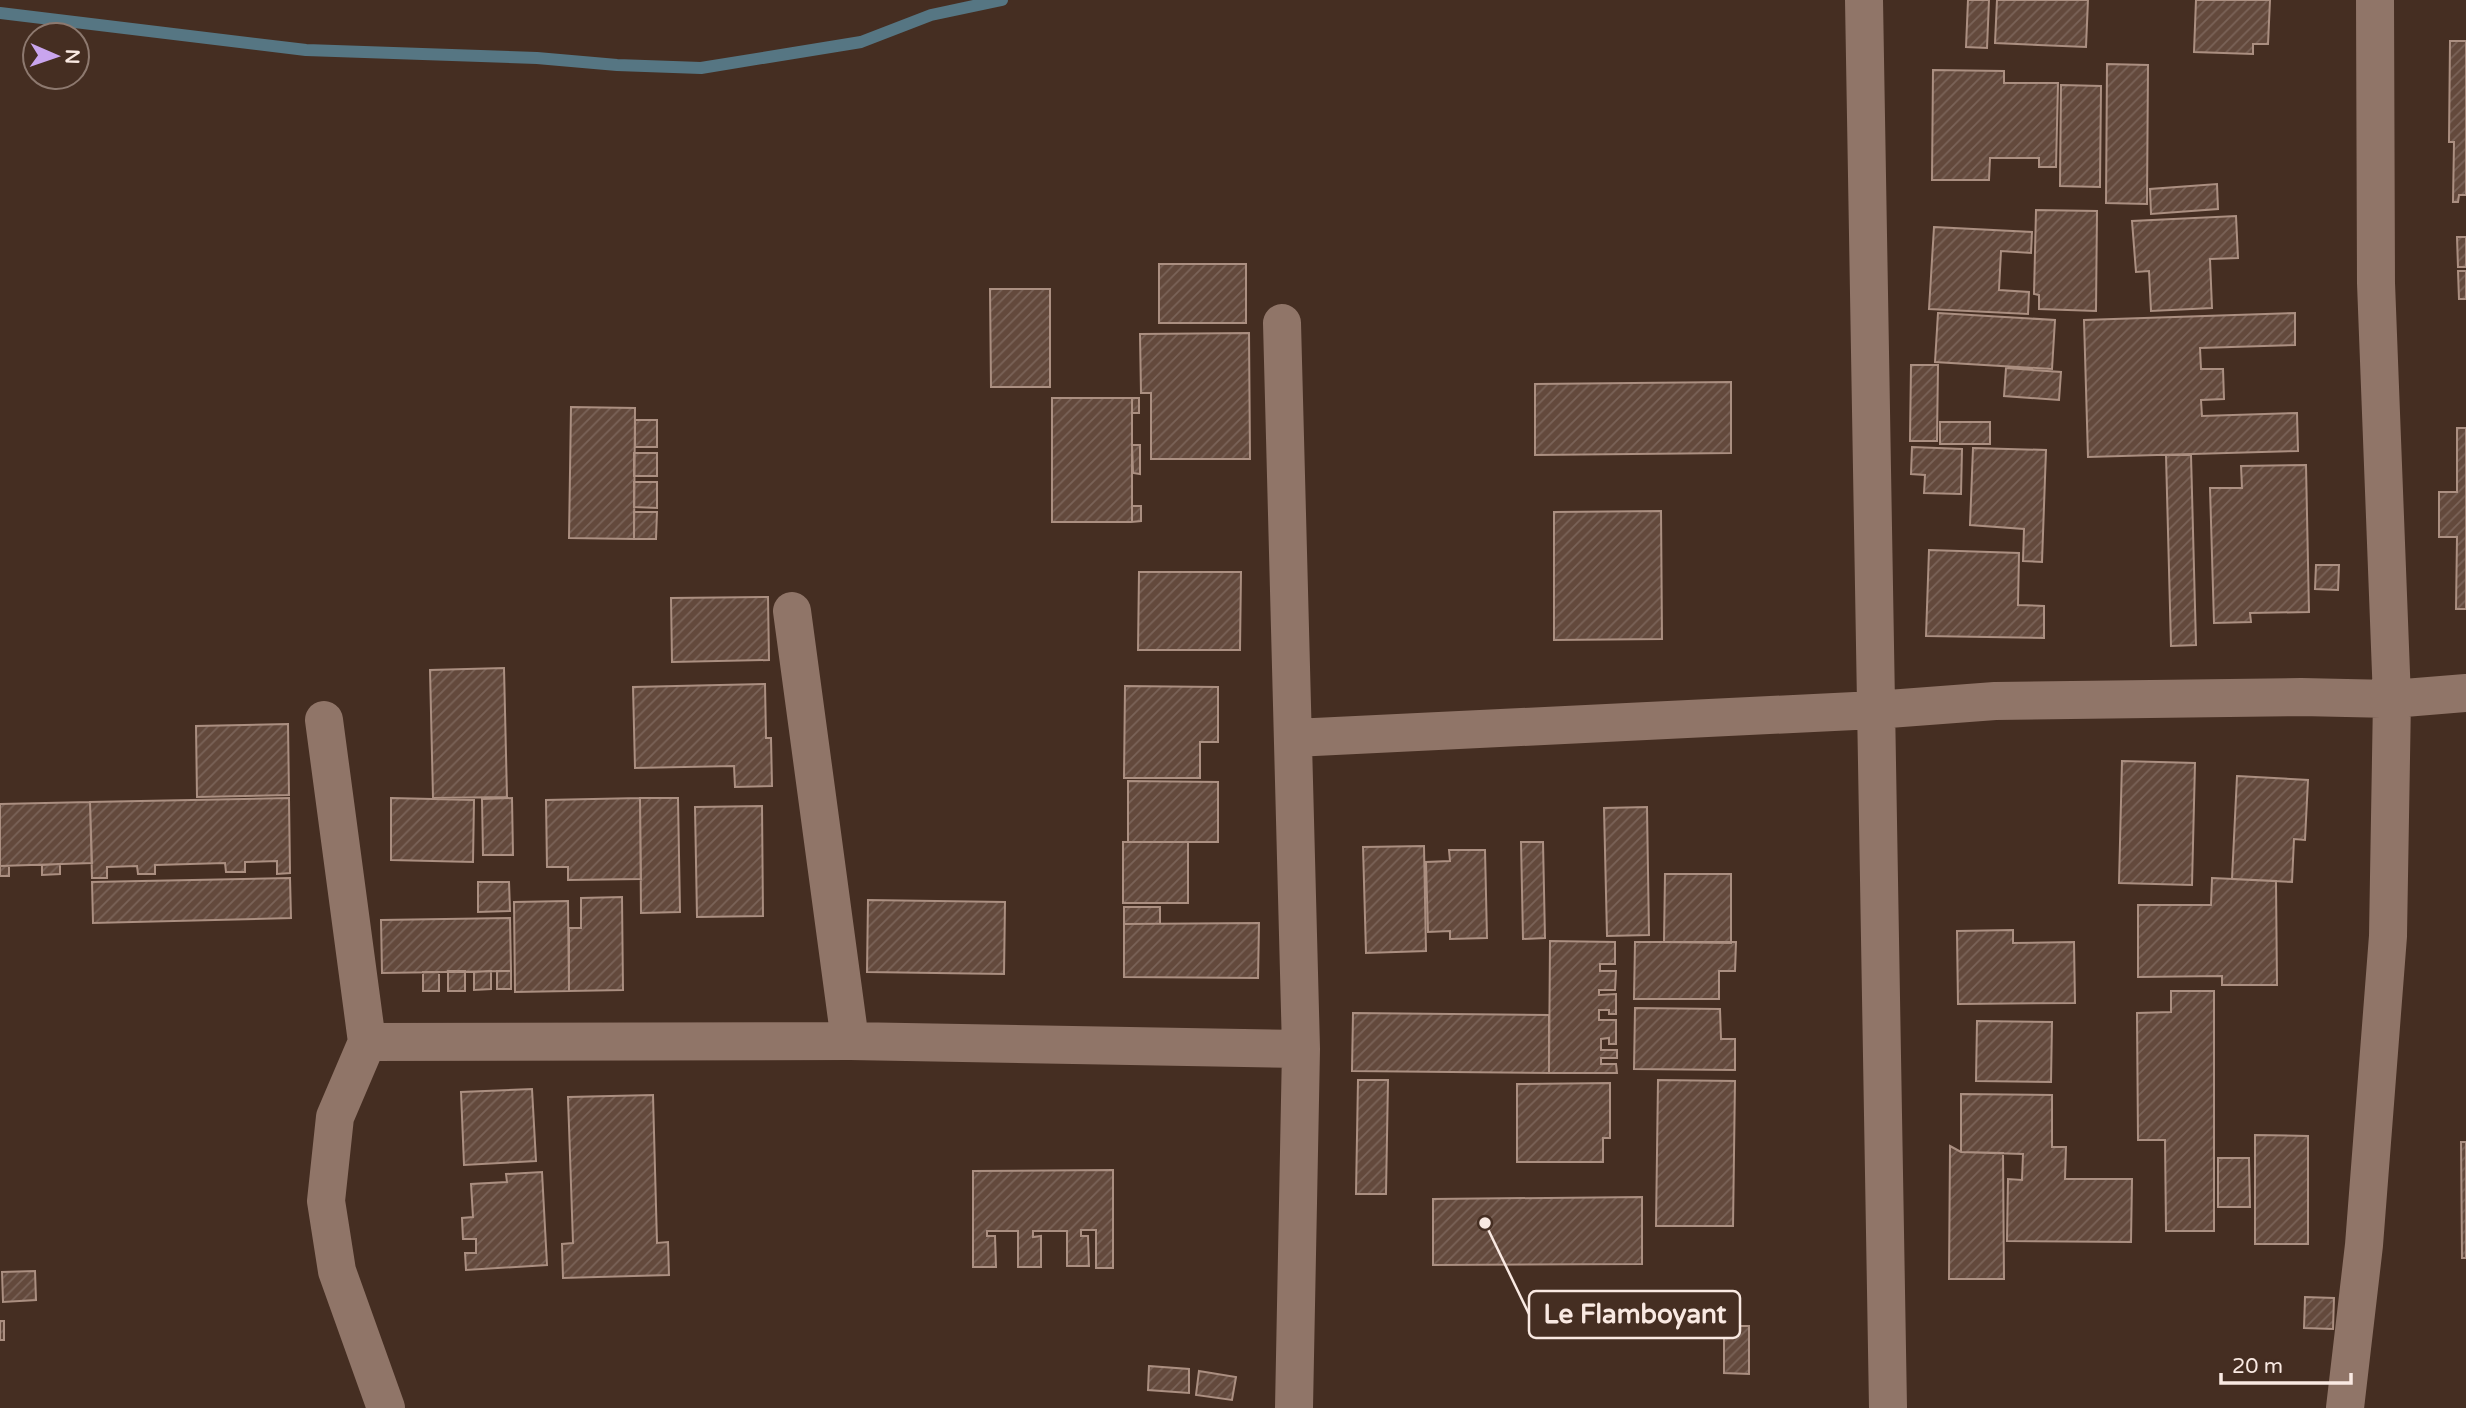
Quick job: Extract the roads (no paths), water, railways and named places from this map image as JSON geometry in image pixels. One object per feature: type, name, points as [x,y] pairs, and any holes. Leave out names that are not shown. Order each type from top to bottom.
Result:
[{"type":"street","points":[[1864,0],[1888,1408]]},
{"type":"street","points":[[2345,1408],[2364,1245],[2389,936],[2392,699],[2376,283],[2375,0]]},
{"type":"street","points":[[1282,323],[1301,1049],[1294,1408]]},
{"type":"street","points":[[792,611],[850,1041]]},
{"type":"street","points":[[1294,738],[1875,710],[1995,701],[2301,697],[2392,699],[2466,693]]},
{"type":"street","points":[[324,720],[367,1042],[335,1117],[326,1201],[337,1272],[386,1408]]},
{"type":"street","points":[[367,1042],[850,1041],[1301,1049]]},
{"type":"waterway","points":[[0,13],[306,50],[537,58],[617,65],[701,68],[861,42],[931,15],[1002,0]]},
{"type":"place","name":"Le Flamboyant","points":[[1485,1223]]}]
